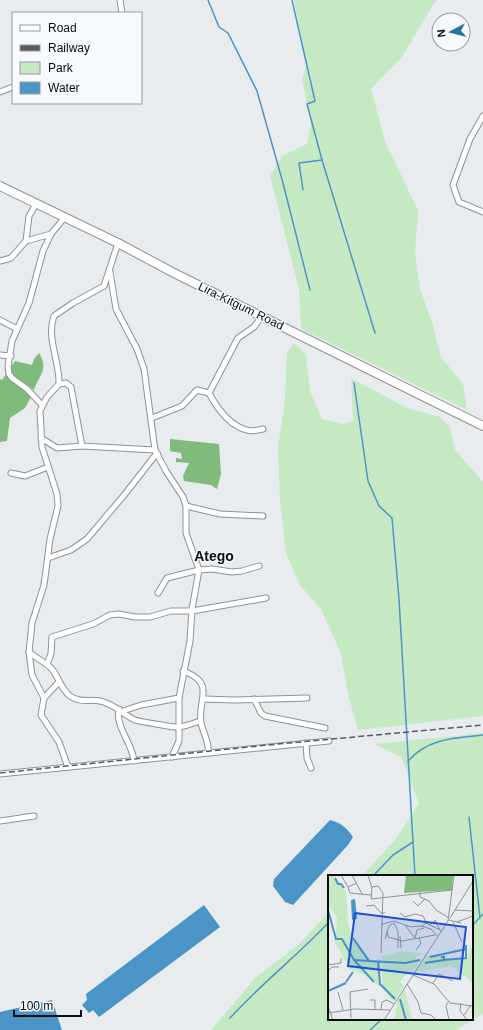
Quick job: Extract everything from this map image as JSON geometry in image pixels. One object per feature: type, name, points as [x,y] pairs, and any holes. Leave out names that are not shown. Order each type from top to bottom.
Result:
[{"type":"main road","name":"Lira-Kitgum Road","points":[[0,186],[118,243],[261,317],[483,426]]},
{"type":"street","points":[[120,0],[122,12]]},
{"type":"street","points":[[0,92],[12,87]]},
{"type":"street","points":[[483,116],[470,139],[453,185],[459,202],[483,212]]},
{"type":"street","points":[[26,241],[29,216],[36,204]]},
{"type":"street","points":[[42,406],[27,389],[9,374],[8,366],[11,356],[12,342],[29,303],[44,251],[51,234],[65,217]]},
{"type":"street","points":[[0,261],[11,258],[26,241],[51,234]]},
{"type":"street","points":[[59,384],[59,374],[52,333],[54,316],[72,302],[103,287],[110,271],[118,243]]},
{"type":"street","points":[[110,271],[116,309],[137,349],[144,369],[156,452],[166,471],[180,490],[186,506],[186,533],[199,570],[192,611],[190,641],[179,698],[178,745],[172,757]]},
{"type":"street","points":[[209,393],[238,338],[254,327],[261,317]]},
{"type":"street","points":[[0,320],[18,329]]},
{"type":"street","points":[[0,356],[11,356]]},
{"type":"street","points":[[44,698],[32,675],[29,652],[32,623],[44,585],[50,539],[58,506],[57,494],[48,467],[41,438],[42,406],[59,384],[66,382],[71,387],[82,446]]},
{"type":"street","points":[[152,418],[182,406],[197,390],[209,393],[218,410],[239,427],[252,431],[264,429]]},
{"type":"street","points":[[41,438],[60,448],[82,446],[156,452]]},
{"type":"street","points":[[48,558],[71,550],[87,539],[125,494],[156,452]]},
{"type":"street","points":[[11,473],[25,476],[48,467]]},
{"type":"street","points":[[186,506],[220,514],[263,516]]},
{"type":"street","points":[[158,593],[167,578],[199,570],[212,569],[232,572],[259,566]]},
{"type":"street","points":[[47,664],[51,654],[52,637],[93,624],[110,616],[119,614],[143,617],[171,611],[192,611],[266,598]]},
{"type":"street","points":[[29,652],[47,664],[67,693],[76,699],[82,701],[100,701],[121,710],[135,720],[179,727],[200,721]]},
{"type":"street","points":[[183,671],[194,675],[199,679],[204,699],[200,721],[209,748],[208,753]]},
{"type":"street","points":[[58,682],[44,698],[41,715],[59,742],[68,767]]},
{"type":"street","points":[[121,710],[179,698]]},
{"type":"street","points":[[254,698],[261,713],[265,716],[325,728]]},
{"type":"street","points":[[204,699],[307,698]]},
{"type":"street","points":[[121,710],[118,720],[130,743],[134,761]]},
{"type":"street","points":[[0,774],[329,741]]},
{"type":"street","points":[[306,743],[307,758],[311,768]]},
{"type":"street","points":[[0,821],[34,816]]},
{"type":"green space","points":[[294,0],[436,0],[402,57],[371,89],[385,141],[418,211],[415,252],[420,289],[433,325],[441,357],[463,384],[467,410],[301,329],[299,289],[270,176],[282,156],[307,144],[311,122],[302,80],[306,64]]},
{"type":"green space","points":[[294,343],[306,354],[310,391],[322,419],[343,424],[353,421],[351,378],[407,408],[440,417],[450,427],[455,450],[483,482],[483,716],[358,730],[348,694],[341,654],[321,609],[300,585],[286,553],[280,499],[278,448],[285,400],[287,353]]},
{"type":"green space","points":[[39,353],[43,364],[41,375],[34,390],[25,383],[23,387],[32,395],[25,408],[10,418],[7,441],[0,442],[0,379],[2,380],[15,361],[32,365],[34,359]]},
{"type":"green space","points":[[170,439],[219,444],[221,474],[217,489],[211,485],[184,481],[183,476],[189,463],[176,462],[176,458],[182,459],[181,453],[170,451]]},
{"type":"green space","points":[[483,733],[483,1014],[473,1020],[473,875],[363,875],[395,840],[419,803],[401,757],[374,744]]},
{"type":"green space","points":[[328,913],[328,1020],[473,1020],[456,1030],[211,1030],[256,977],[298,945]]},
{"type":"water","points":[[330,820],[343,826],[353,837],[348,845],[293,905],[285,902],[273,886],[274,879]]},
{"type":"water","points":[[204,905],[220,927],[99,1017],[93,1010],[89,1013],[82,1005],[87,1000],[86,994]]},
{"type":"water","points":[[52,1000],[62,1030],[0,1030],[0,1012]]},
{"type":"waterway","points":[[208,0],[219,27],[228,33],[257,91],[283,183],[310,290]]},
{"type":"waterway","points":[[292,0],[315,101],[307,104],[322,160],[299,163],[303,190]]},
{"type":"waterway","points":[[322,160],[375,333]]},
{"type":"waterway","points":[[354,383],[368,481],[379,506],[392,518],[399,599],[413,842],[393,855],[374,875]]},
{"type":"waterway","points":[[408,761],[416,753],[433,743],[452,738],[483,735]]},
{"type":"waterway","points":[[469,817],[480,918]]},
{"type":"waterway","points":[[413,842],[415,875]]},
{"type":"waterway","points":[[473,925],[483,914]]},
{"type":"waterway","points":[[230,1018],[254,993],[328,923]]},
{"type":"waterway","points":[[370,1030],[381,1020]]},
{"type":"railway","points":[[0,773],[268,745],[483,725]]},
{"type":"district","name":"Atego","points":[[214,556]]}]
